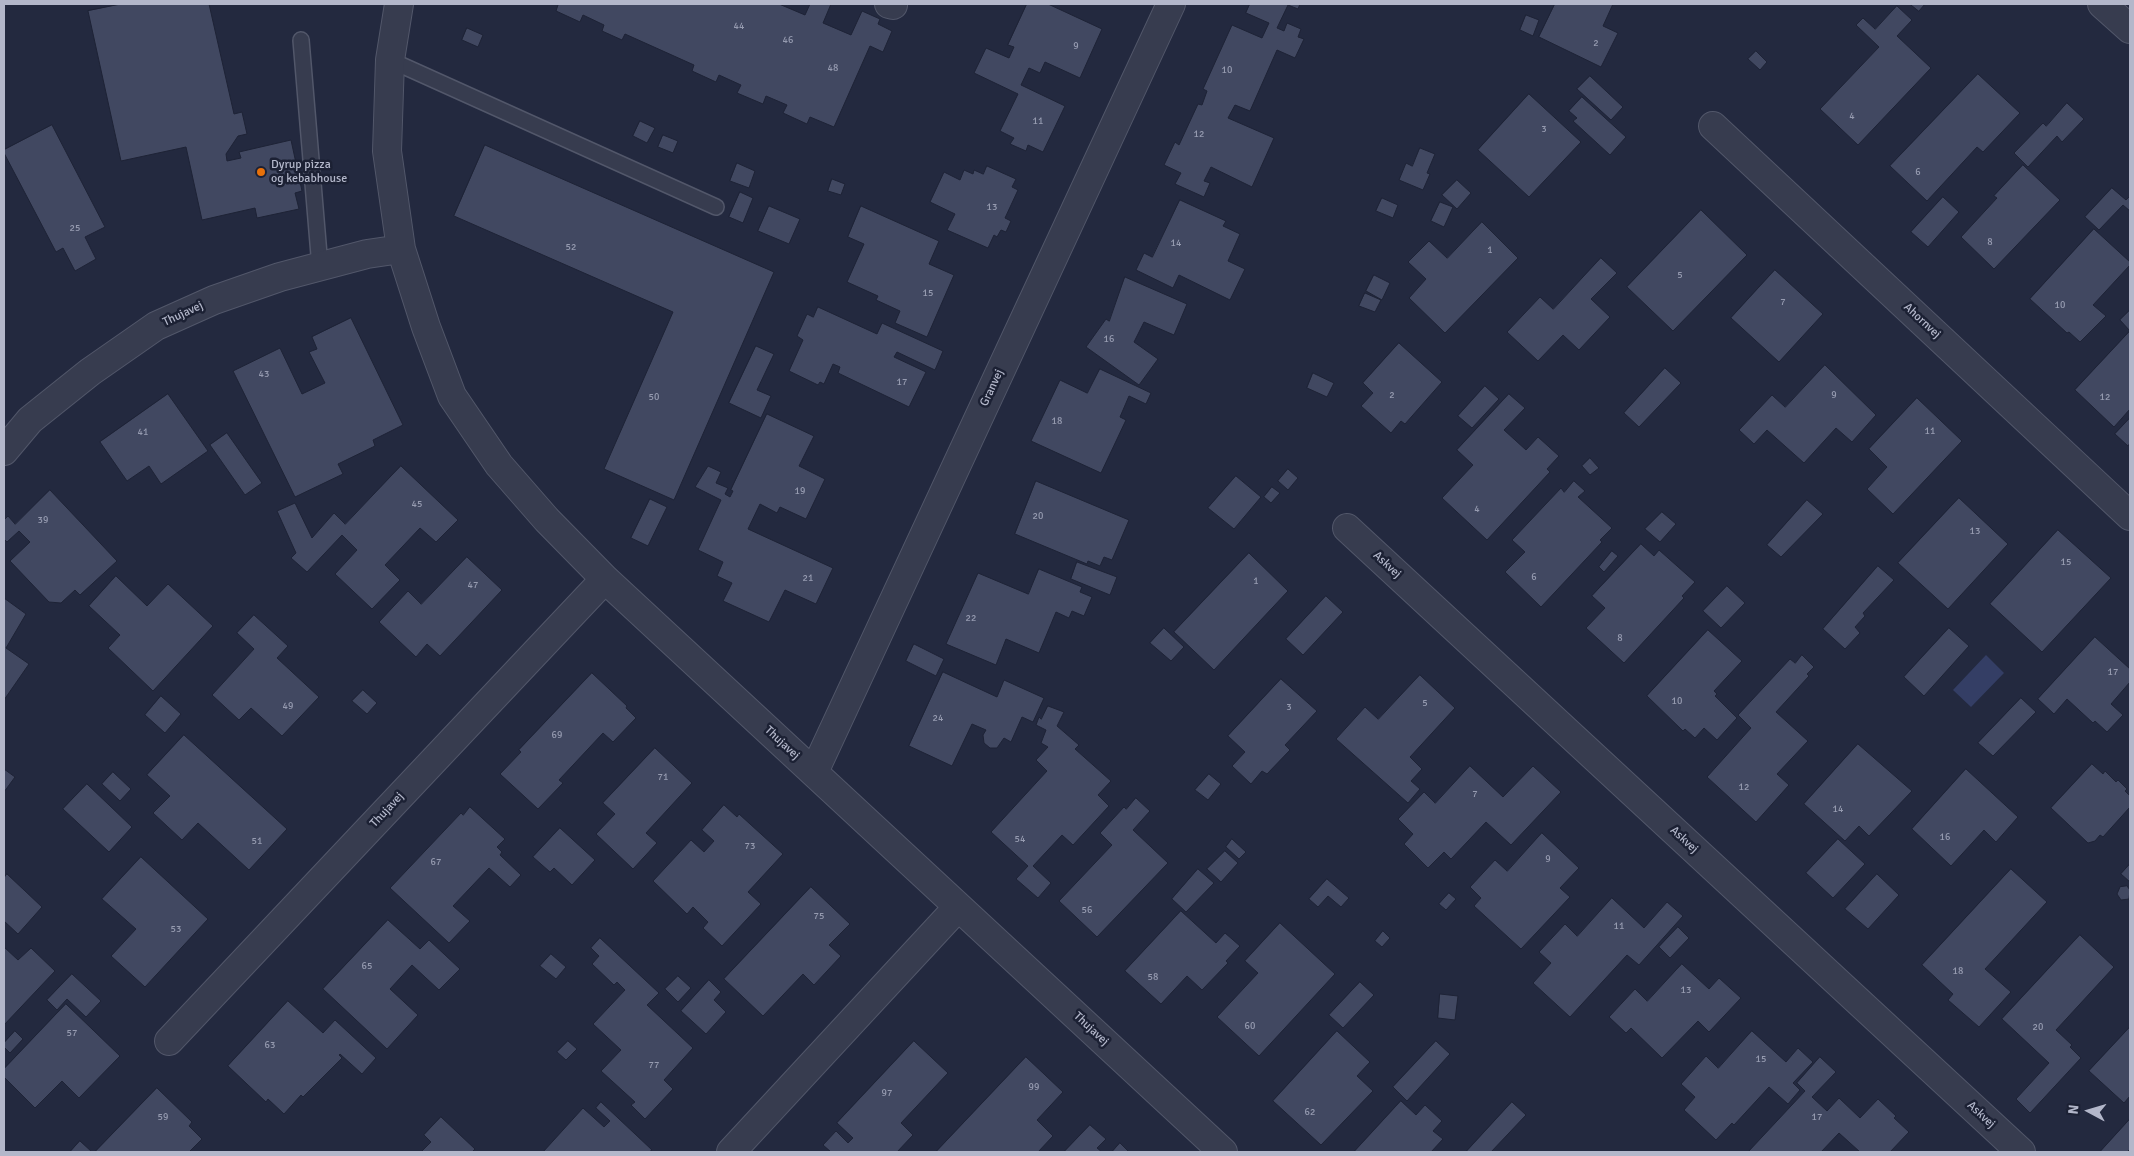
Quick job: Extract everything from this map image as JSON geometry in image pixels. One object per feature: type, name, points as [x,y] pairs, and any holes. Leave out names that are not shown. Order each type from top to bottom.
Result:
[{"type":"street","name":"Thujavej","points":[[399,4],[390,60],[387,151],[401,249],[426,327],[452,396],[499,465],[547,520],[605,580],[1223,1152]]},
{"type":"street","name":"Granvej","points":[[814,772],[1171,4]]},
{"type":"street","points":[[2102,4],[2130,29]]},
{"type":"street","name":"Ahornvej","points":[[1713,126],[2130,516]]},
{"type":"street","name":"Thujavej","points":[[4,451],[38,414],[90,372],[156,326],[214,300],[280,277],[368,254],[401,249]]},
{"type":"street","name":"Askvej","points":[[1347,528],[2021,1152]]},
{"type":"street","name":"Thujavej","points":[[169,1041],[605,580]]},
{"type":"street","points":[[731,1152],[958,907]]},
{"type":"lane","points":[[301,40],[320,266]]},
{"type":"lane","points":[[390,60],[716,207]]},
{"type":"water","points":[[1986,655],[2004,673],[1971,707],[1953,690]]},
{"type":"building","points":[[121,4],[209,4],[234,114],[242,112],[247,134],[238,136],[226,154],[227,161],[241,158],[239,152],[291,140],[302,191],[295,193],[299,209],[257,218],[255,208],[202,220],[186,147],[121,161],[88,11]]},
{"type":"building","points":[[556,4],[779,4],[805,15],[810,4],[831,4],[823,23],[851,35],[862,11],[880,19],[878,24],[892,31],[883,52],[870,46],[834,127],[810,117],[807,124],[783,113],[787,105],[766,96],[763,104],[737,93],[741,85],[719,75],[716,82],[692,71],[694,65],[625,34],[622,40],[602,31],[604,25],[583,15],[580,22],[556,11],[558,5]]},
{"type":"building","points":[[1027,4],[1048,4],[1102,29],[1080,78],[1045,62],[1040,73],[1029,68],[1021,85],[1065,106],[1043,152],[1028,145],[1026,151],[1010,144],[1014,138],[1000,131],[1018,94],[974,73],[986,48],[1009,58],[1014,47],[1008,45]]},
{"type":"building","points":[[1250,4],[1300,4],[1298,9],[1288,5],[1277,28],[1284,31],[1287,23],[1301,29],[1298,37],[1304,39],[1295,58],[1277,50],[1250,111],[1235,105],[1228,118],[1274,138],[1252,187],[1211,167],[1204,181],[1210,183],[1204,197],[1175,184],[1181,173],[1164,165],[1175,142],[1179,145],[1198,104],[1202,105],[1207,91],[1203,89],[1232,25],[1262,38],[1269,23],[1246,13]]},
{"type":"building","points":[[1555,4],[1613,4],[1603,26],[1618,33],[1601,67],[1539,37]]},
{"type":"building","points":[[1910,4],[1925,4],[1919,11]]},
{"type":"building","points":[[1897,6],[1912,20],[1897,36],[1931,68],[1858,145],[1820,109],[1879,47],[1856,25],[1863,18],[1875,29]]},
{"type":"building","points":[[1526,15],[1539,20],[1533,36],[1520,30]]},
{"type":"building","points":[[467,28],[483,35],[478,47],[462,40]]},
{"type":"building","points":[[1756,51],[1767,62],[1760,70],[1748,59]]},
{"type":"building","points":[[1978,74],[2020,113],[1983,152],[1977,147],[1927,201],[1890,166]]},
{"type":"building","points":[[1590,76],[1623,107],[1611,120],[1577,89]]},
{"type":"building","points":[[1529,94],[1581,142],[1529,197],[1478,150]]},
{"type":"building","points":[[1582,97],[1626,137],[1610,155],[1573,121],[1577,118],[1569,111]]},
{"type":"building","points":[[2067,103],[2084,119],[2062,142],[2057,136],[2028,167],[2014,153],[2043,123],[2046,126]]},
{"type":"building","points":[[640,121],[655,128],[647,143],[633,136]]},
{"type":"building","points":[[52,125],[105,227],[85,237],[96,259],[75,271],[63,248],[56,252],[4,153],[4,150]]},
{"type":"building","points":[[663,135],[678,141],[673,153],[658,147]]},
{"type":"building","points":[[485,145],[774,272],[674,500],[604,469],[673,312],[454,216]]},
{"type":"building","points":[[1420,148],[1435,154],[1427,173],[1430,174],[1423,190],[1399,180],[1406,163],[1412,166]]},
{"type":"building","points":[[737,163],[755,171],[749,188],[730,181]]},
{"type":"building","points":[[2023,165],[2060,200],[1994,269],[1961,237],[1997,198],[1994,196]]},
{"type":"building","points":[[987,166],[1016,179],[1012,187],[1018,190],[1005,218],[1011,221],[1006,232],[1001,230],[997,237],[994,235],[988,248],[947,230],[955,214],[930,202],[944,172],[960,180],[964,170],[973,174],[974,170],[983,174]]},
{"type":"building","points":[[832,179],[845,184],[841,195],[828,191]]},
{"type":"building","points":[[1457,180],[1471,193],[1457,209],[1442,195]]},
{"type":"building","points":[[2112,188],[2126,200],[2130,196],[2130,211],[2123,205],[2099,230],[2085,217]]},
{"type":"building","points":[[740,192],[753,198],[743,223],[729,217]]},
{"type":"building","points":[[1943,197],[1959,212],[1928,247],[1911,232]]},
{"type":"building","points":[[1382,198],[1398,205],[1393,218],[1376,211]]},
{"type":"building","points":[[1180,200],[1226,221],[1223,226],[1240,234],[1228,261],[1245,269],[1230,300],[1179,275],[1173,288],[1136,270],[1144,253],[1152,257]]},
{"type":"building","points":[[1440,202],[1453,207],[1444,227],[1431,221]]},
{"type":"building","points":[[769,206],[800,219],[789,244],[758,231]]},
{"type":"building","points":[[861,206],[939,241],[929,264],[954,275],[927,337],[895,323],[900,311],[876,300],[878,296],[847,282],[864,244],[848,237]]},
{"type":"building","points":[[1701,210],[1747,255],[1673,331],[1627,287]]},
{"type":"building","points":[[1482,222],[1518,258],[1445,333],[1409,298],[1426,279],[1408,262],[1429,241],[1447,258]]},
{"type":"building","points":[[2094,229],[2130,262],[2130,265],[2093,305],[2106,316],[2080,342],[2069,332],[2067,333],[2030,299]]},
{"type":"building","points":[[1601,258],[1617,273],[1591,299],[1610,317],[1579,350],[1563,335],[1538,361],[1507,332],[1540,297],[1553,309]]},
{"type":"building","points":[[1775,270],[1823,314],[1779,362],[1731,318]]},
{"type":"building","points":[[1374,275],[1390,283],[1382,300],[1366,291]]},
{"type":"building","points":[[1125,277],[1187,304],[1174,335],[1144,322],[1134,342],[1158,359],[1139,385],[1086,347],[1106,319],[1109,321]]},
{"type":"building","points":[[1365,293],[1381,300],[1375,312],[1359,306]]},
{"type":"building","points":[[818,307],[877,334],[882,323],[943,351],[935,370],[897,352],[894,357],[926,372],[909,407],[838,373],[840,367],[833,364],[824,384],[820,382],[818,385],[789,371],[803,340],[797,336],[807,314],[813,317]]},
{"type":"building","points":[[2130,310],[2130,331],[2120,320]]},
{"type":"building","points":[[351,318],[403,425],[373,440],[375,446],[338,464],[343,474],[295,497],[233,371],[280,348],[302,394],[325,383],[309,352],[317,349],[312,337]]},
{"type":"building","points":[[2130,331],[2130,409],[2114,427],[2075,390]]},
{"type":"building","points":[[1399,343],[1442,382],[1405,424],[1401,421],[1391,433],[1361,406],[1373,393],[1363,383]]},
{"type":"building","points":[[756,346],[774,354],[757,390],[771,396],[761,418],[729,403]]},
{"type":"building","points":[[1825,365],[1876,415],[1852,442],[1836,428],[1804,463],[1767,430],[1754,444],[1739,430],[1772,395],[1785,407]]},
{"type":"building","points":[[1665,368],[1681,383],[1639,427],[1624,413]]},
{"type":"building","points":[[1100,369],[1151,393],[1146,404],[1129,396],[1120,417],[1126,420],[1101,473],[1031,441],[1060,380],[1087,393]]},
{"type":"building","points":[[1313,373],[1334,383],[1327,397],[1307,388]]},
{"type":"building","points":[[1485,386],[1499,399],[1472,428],[1458,416]]},
{"type":"building","points":[[168,394],[208,451],[161,484],[149,466],[127,481],[100,442]]},
{"type":"building","points":[[1509,394],[1525,408],[1504,430],[1526,450],[1538,437],[1559,456],[1547,469],[1550,472],[1487,540],[1442,498],[1473,465],[1457,450]]},
{"type":"building","points":[[1917,398],[1962,441],[1893,514],[1867,489],[1887,467],[1869,449]]},
{"type":"building","points":[[767,414],[814,436],[799,466],[825,479],[806,519],[780,507],[777,513],[760,504],[748,529],[833,568],[816,604],[785,590],[769,622],[723,601],[732,583],[717,576],[723,562],[698,550],[721,500],[695,487],[708,466],[721,472],[716,483],[728,488],[725,494],[730,497],[733,491],[731,490]]},
{"type":"building","points":[[2130,418],[2130,443],[2128,446],[2115,434]]},
{"type":"building","points":[[227,433],[262,483],[245,495],[210,445]]},
{"type":"building","points":[[1590,458],[1599,468],[1590,475],[1582,466]]},
{"type":"building","points":[[401,466],[458,520],[436,542],[420,528],[385,565],[400,580],[372,609],[335,574],[357,550],[342,535],[307,572],[291,558],[296,553],[277,511],[295,503],[312,538],[334,513],[345,524]]},
{"type":"building","points":[[1288,469],[1298,478],[1288,490],[1278,481]]},
{"type":"building","points":[[1236,476],[1261,497],[1234,529],[1208,508]]},
{"type":"building","points":[[1036,481],[1129,520],[1112,560],[1104,557],[1100,566],[1088,561],[1087,564],[1015,534]]},
{"type":"building","points":[[1574,481],[1585,491],[1578,497],[1612,528],[1600,540],[1602,542],[1541,607],[1505,572],[1525,552],[1512,540],[1561,488],[1564,492]]},
{"type":"building","points":[[1272,487],[1280,493],[1271,503],[1264,497]]},
{"type":"building","points":[[50,490],[117,561],[80,595],[75,590],[61,603],[49,602],[10,561],[30,542],[19,531],[7,542],[4,539],[4,520],[8,516],[15,524]]},
{"type":"building","points":[[1959,498],[2008,544],[1948,609],[1898,563]]},
{"type":"building","points":[[650,499],[667,507],[648,546],[631,538]]},
{"type":"building","points":[[1807,500],[1823,514],[1781,557],[1767,545]]},
{"type":"building","points":[[1662,512],[1676,524],[1660,542],[1645,529]]},
{"type":"building","points":[[2058,530],[2111,578],[2042,652],[1990,604]]},
{"type":"building","points":[[1641,544],[1654,556],[1659,550],[1695,582],[1682,596],[1684,598],[1624,663],[1586,628],[1605,608],[1592,596]]},
{"type":"building","points":[[1612,551],[1618,556],[1604,572],[1599,567]]},
{"type":"building","points":[[1249,553],[1288,591],[1214,670],[1174,632]]},
{"type":"building","points":[[467,557],[502,590],[440,656],[427,644],[416,657],[379,622],[408,591],[421,604]]},
{"type":"building","points":[[1077,562],[1117,577],[1110,595],[1071,579]]},
{"type":"building","points":[[1878,566],[1894,580],[1863,613],[1865,616],[1855,627],[1860,633],[1845,649],[1823,629]]},
{"type":"building","points":[[1039,569],[1082,587],[1080,592],[1092,597],[1084,616],[1072,611],[1069,618],[1056,612],[1039,653],[1006,639],[996,665],[946,644],[978,573],[1028,594]]},
{"type":"building","points":[[116,576],[147,606],[168,584],[213,626],[153,691],[108,648],[120,635],[89,606]]},
{"type":"building","points":[[1727,586],[1745,603],[1721,628],[1703,611]]},
{"type":"building","points":[[1326,596],[1343,612],[1303,655],[1286,639]]},
{"type":"building","points":[[4,598],[26,614],[6,648],[29,664],[4,700]]},
{"type":"building","points":[[254,615],[288,646],[277,658],[319,697],[282,736],[251,708],[239,720],[212,695],[254,649],[237,633]]},
{"type":"building","points":[[1164,628],[1184,647],[1171,661],[1150,643]]},
{"type":"building","points":[[1949,628],[1969,646],[1924,696],[1904,677]]},
{"type":"building","points":[[1708,630],[1742,661],[1714,691],[1717,694],[1715,696],[1737,718],[1717,740],[1704,728],[1695,738],[1685,729],[1683,731],[1647,696]]},
{"type":"building","points":[[2095,637],[2130,669],[2130,682],[2111,704],[2123,715],[2107,732],[2095,721],[2093,723],[2067,699],[2054,714],[2038,699]]},
{"type":"building","points":[[914,644],[944,659],[936,676],[906,661]]},
{"type":"building","points":[[1802,655],[1814,667],[1807,674],[1809,676],[1776,712],[1808,741],[1777,774],[1789,785],[1756,822],[1707,777],[1751,728],[1738,715],[1790,659],[1795,663]]},
{"type":"building","points":[[943,672],[997,697],[1004,680],[1044,698],[1033,722],[1022,717],[1011,742],[1004,738],[997,748],[990,748],[984,743],[983,735],[986,730],[972,724],[952,766],[909,746]]},
{"type":"building","points":[[592,673],[627,706],[626,708],[636,718],[613,742],[603,733],[559,780],[563,783],[538,809],[500,774],[521,752],[519,750]]},
{"type":"building","points":[[1420,675],[1455,708],[1410,757],[1422,769],[1411,781],[1420,789],[1408,803],[1336,739],[1365,707],[1378,719]]},
{"type":"building","points":[[1281,679],[1317,711],[1285,745],[1290,750],[1267,774],[1262,771],[1251,784],[1232,766],[1245,752],[1228,736]]},
{"type":"building","points":[[363,690],[377,703],[367,714],[352,701]]},
{"type":"building","points":[[161,696],[181,714],[165,733],[145,715]]},
{"type":"building","points":[[2021,698],[2036,712],[1993,756],[1978,743]]},
{"type":"building","points":[[1048,706],[1064,712],[1057,726],[1079,745],[1075,749],[1111,781],[1098,795],[1109,806],[1073,845],[1062,835],[1033,866],[1051,883],[1038,898],[1016,879],[1028,866],[991,832],[1047,771],[1036,760],[1048,747],[1041,743],[1046,730],[1036,725],[1039,717],[1041,719]]},
{"type":"building","points":[[184,735],[287,829],[249,870],[198,823],[182,840],[153,813],[170,796],[147,775]]},
{"type":"building","points":[[1858,744],[1912,791],[1869,836],[1859,826],[1845,841],[1804,804]]},
{"type":"building","points":[[655,748],[692,783],[646,833],[657,843],[633,869],[596,834],[615,814],[603,803]]},
{"type":"building","points":[[2092,764],[2103,774],[2105,771],[2116,782],[2118,780],[2127,789],[2125,791],[2130,796],[2130,807],[2103,837],[2100,835],[2095,841],[2088,843],[2051,808]]},
{"type":"building","points":[[1470,766],[1503,797],[1533,766],[1561,792],[1511,845],[1486,822],[1451,859],[1444,852],[1428,868],[1404,844],[1413,834],[1398,819],[1424,792],[1435,803]]},
{"type":"building","points":[[4,769],[15,777],[4,792]]},
{"type":"building","points":[[1966,769],[2018,817],[1996,842],[1984,830],[1951,866],[1912,829]]},
{"type":"building","points":[[113,772],[131,789],[120,801],[102,784]]},
{"type":"building","points":[[1209,774],[1221,784],[1208,800],[1195,790]]},
{"type":"building","points":[[87,784],[132,827],[109,852],[63,809]]},
{"type":"building","points":[[1136,798],[1150,811],[1133,830],[1168,863],[1097,937],[1059,901],[1112,845],[1100,833],[1124,807],[1126,809]]},
{"type":"building","points":[[724,805],[737,817],[739,814],[783,854],[748,892],[761,904],[722,946],[703,928],[708,922],[693,907],[687,914],[653,881],[691,840],[704,852],[714,841],[702,830]]},
{"type":"building","points":[[470,807],[505,839],[497,847],[502,852],[500,855],[521,875],[510,887],[489,868],[453,906],[470,921],[449,943],[390,888],[461,813],[463,815]]},
{"type":"building","points":[[560,828],[595,860],[572,885],[554,868],[550,872],[533,857]]},
{"type":"building","points":[[1542,833],[1579,868],[1560,888],[1570,897],[1521,949],[1474,906],[1481,898],[1470,887],[1495,860],[1507,871]]},
{"type":"building","points":[[1232,839],[1246,852],[1239,859],[1226,847]]},
{"type":"building","points":[[1838,839],[1865,864],[1833,898],[1806,873]]},
{"type":"building","points":[[1225,851],[1238,863],[1221,882],[1207,869]]},
{"type":"building","points":[[141,857],[208,919],[145,987],[111,956],[136,929],[102,899]]},
{"type":"building","points":[[2130,864],[2130,882],[2121,874]]},
{"type":"building","points":[[1198,869],[1214,883],[1186,912],[1172,899]]},
{"type":"building","points":[[2011,869],[2047,902],[1985,969],[2011,992],[1979,1027],[1948,1000],[1953,994],[1922,965]]},
{"type":"building","points":[[7,874],[42,907],[18,934],[4,921],[4,878]]},
{"type":"building","points":[[1877,874],[1899,895],[1868,929],[1845,909]]},
{"type":"building","points":[[1327,879],[1349,898],[1341,907],[1328,896],[1318,907],[1309,899]]},
{"type":"building","points":[[2127,886],[2130,890],[2129,899],[2121,900],[2117,894],[2120,887]]},
{"type":"building","points":[[811,887],[850,924],[829,945],[841,956],[814,985],[803,974],[763,1016],[724,979]]},
{"type":"building","points":[[1449,893],[1456,899],[1446,910],[1439,904]]},
{"type":"building","points":[[1612,898],[1644,928],[1667,902],[1683,916],[1639,965],[1627,955],[1570,1017],[1533,983],[1551,963],[1539,952],[1565,924],[1577,936]]},
{"type":"building","points":[[1181,911],[1216,943],[1225,933],[1240,946],[1226,961],[1228,963],[1202,990],[1187,976],[1161,1004],[1125,971]]},
{"type":"building","points":[[388,920],[420,949],[429,940],[460,969],[439,990],[412,965],[390,989],[418,1015],[387,1049],[323,989]]},
{"type":"building","points":[[1280,923],[1335,974],[1259,1056],[1217,1017],[1258,973],[1245,961]]},
{"type":"building","points":[[1678,927],[1689,938],[1670,958],[1659,947]]},
{"type":"building","points":[[1383,931],[1390,938],[1382,947],[1375,941]]},
{"type":"building","points":[[2080,935],[2114,967],[2056,1030],[2072,1045],[2070,1047],[2081,1058],[2030,1113],[2016,1099],[2049,1063],[2002,1019]]},
{"type":"building","points":[[600,938],[659,993],[647,1005],[693,1048],[664,1080],[673,1089],[645,1119],[631,1105],[635,1102],[601,1071],[621,1050],[593,1024],[625,990],[617,982],[614,985],[592,964],[599,956],[591,948]]},
{"type":"building","points":[[4,947],[18,960],[31,948],[55,971],[4,1025]]},
{"type":"building","points":[[551,954],[566,967],[556,979],[540,966]]},
{"type":"building","points":[[1682,964],[1709,989],[1719,978],[1741,998],[1709,1032],[1698,1021],[1662,1058],[1631,1028],[1626,1033],[1609,1017],[1635,989],[1647,1001]]},
{"type":"building","points":[[72,974],[101,1001],[86,1017],[67,999],[57,1010],[47,1000]]},
{"type":"building","points":[[678,976],[691,988],[678,1002],[665,989]]},
{"type":"building","points":[[709,980],[721,992],[714,1000],[726,1012],[706,1034],[681,1011]]},
{"type":"building","points":[[1360,982],[1374,995],[1343,1028],[1329,1015]]},
{"type":"building","points":[[1440,994],[1458,996],[1455,1020],[1438,1018]]},
{"type":"building","points":[[288,1001],[323,1033],[335,1020],[376,1058],[362,1074],[340,1054],[342,1058],[303,1097],[301,1095],[284,1114],[268,1099],[266,1102],[228,1066]]},
{"type":"building","points":[[66,1004],[120,1056],[79,1098],[62,1081],[35,1108],[4,1077],[4,1069]]},
{"type":"building","points":[[2130,1027],[2130,1096],[2124,1103],[2089,1071]]},
{"type":"building","points":[[15,1031],[23,1039],[10,1053],[4,1047],[4,1043]]},
{"type":"building","points":[[1337,1031],[1370,1062],[1357,1076],[1373,1091],[1321,1145],[1273,1101]]},
{"type":"building","points":[[1752,1031],[1786,1062],[1798,1048],[1813,1062],[1793,1083],[1800,1090],[1788,1104],[1769,1087],[1734,1125],[1732,1123],[1716,1140],[1684,1110],[1695,1097],[1681,1084],[1706,1056],[1718,1068]]},
{"type":"building","points":[[568,1041],[577,1049],[566,1060],[557,1052]]},
{"type":"building","points":[[914,1041],[948,1073],[901,1123],[913,1135],[897,1152],[831,1152],[823,1145],[836,1131],[848,1143],[853,1138],[837,1123]]},
{"type":"building","points":[[1436,1041],[1450,1054],[1407,1101],[1393,1087]]},
{"type":"building","points":[[1026,1057],[1063,1092],[1037,1120],[1053,1136],[1038,1152],[936,1152]]},
{"type":"building","points":[[1820,1057],[1836,1072],[1812,1097],[1827,1111],[1839,1098],[1860,1118],[1878,1099],[1909,1132],[1890,1152],[1860,1152],[1839,1133],[1821,1152],[1748,1152],[1805,1091],[1797,1083]]},
{"type":"building","points":[[157,1088],[192,1122],[189,1126],[202,1139],[189,1152],[95,1152]]},
{"type":"building","points":[[1401,1101],[1416,1115],[1425,1105],[1442,1121],[1433,1131],[1443,1139],[1431,1152],[1354,1152]]},
{"type":"building","points":[[601,1102],[652,1150],[649,1152],[543,1152],[583,1108],[604,1127],[610,1121],[596,1108]]},
{"type":"building","points":[[1512,1102],[1526,1115],[1491,1152],[1466,1152]]},
{"type":"building","points":[[441,1117],[475,1149],[472,1152],[421,1152],[431,1142],[424,1135]]},
{"type":"building","points":[[2130,1119],[2130,1149],[2127,1152],[2100,1152]]},
{"type":"building","points":[[1090,1125],[1106,1139],[1097,1148],[1102,1152],[1064,1152]]},
{"type":"building","points":[[80,1141],[92,1152],[70,1152]]},
{"type":"building","points":[[1120,1143],[1129,1152],[1112,1152]]},
{"type":"place","name":"Dyrup pizza og kebabhouse","points":[[261,172]]}]
